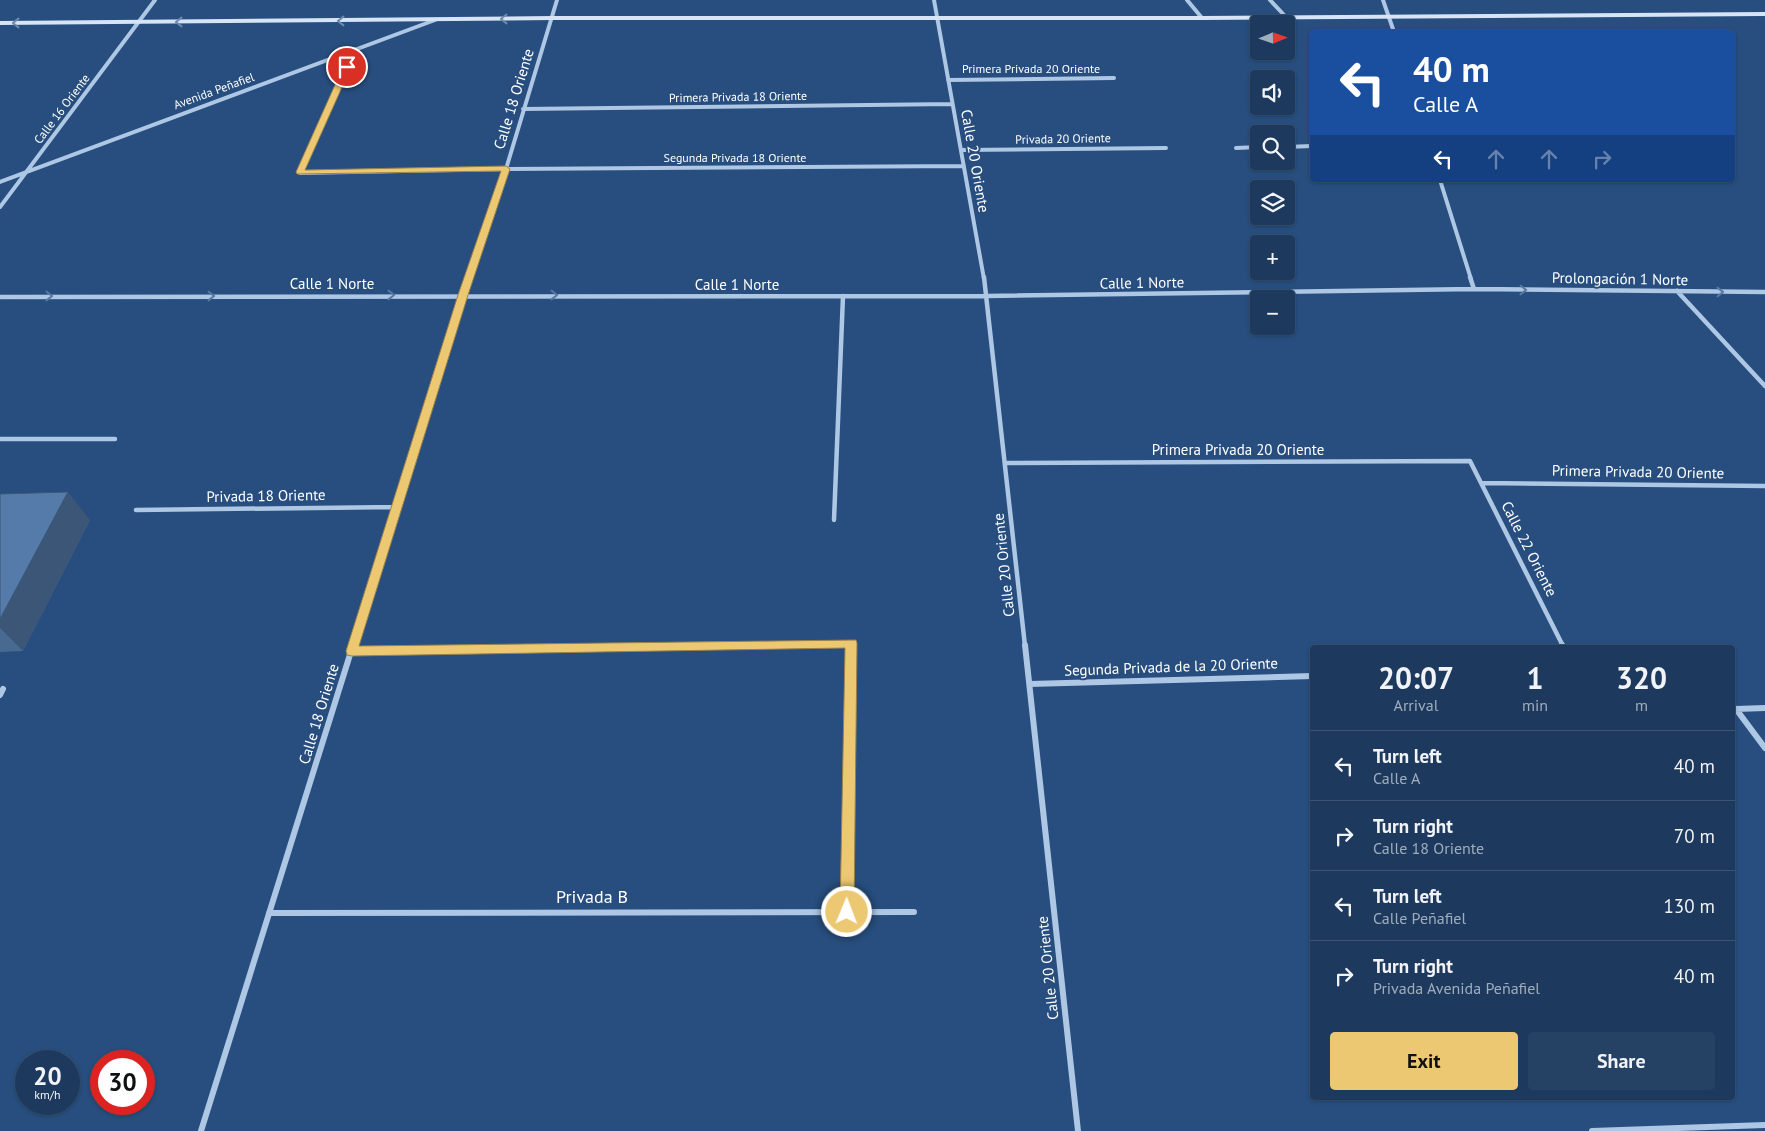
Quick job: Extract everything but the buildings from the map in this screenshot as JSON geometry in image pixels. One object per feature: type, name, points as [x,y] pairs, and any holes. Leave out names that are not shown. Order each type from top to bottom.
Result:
[{"type":"street","name":"Calle 16 Oriente","points":[[0,207],[155,0]]},
{"type":"street","name":"Calle 18 Oriente","points":[[201,1131],[463,295],[506,169],[557,0]]},
{"type":"street","name":"Calle 20 Oriente","points":[[934,0],[987,296],[1078,1131]]},
{"type":"street","points":[[1187,0],[1202,18]]},
{"type":"street","points":[[1270,0],[1284,15]]},
{"type":"street","points":[[1382,0],[1393,30]]},
{"type":"street","points":[[1295,16],[1765,14]]},
{"type":"street","points":[[0,23],[553,18],[1250,17]]},
{"type":"street","name":"Avenida Peñafiel","points":[[0,182],[435,20]]},
{"type":"street","name":"Segunda Privada 18 Oriente","points":[[355,50],[300,172],[964,166]]},
{"type":"street","name":"Primera Privada 20 Oriente","points":[[948,80],[1114,78]]},
{"type":"street","name":"Primera Privada 18 Oriente","points":[[523,109],[952,104]]},
{"type":"street","points":[[1295,147],[1310,146]]},
{"type":"street","points":[[1236,148],[1250,147]]},
{"type":"street","name":"Privada 20 Oriente","points":[[961,150],[1166,148]]},
{"type":"street","points":[[1441,182],[1474,289]]},
{"type":"street","name":"Calle 1 Norte","points":[[0,296],[987,296],[1474,289]]},
{"type":"street","name":"Prolongación 1 Norte","points":[[1474,289],[1765,292]]},
{"type":"street","points":[[1677,291],[1765,386]]},
{"type":"street","points":[[834,520],[843,296]]},
{"type":"street","points":[[0,439],[115,439]]},
{"type":"street","name":"Primera Privada 20 Oriente","points":[[1006,463],[1470,461]]},
{"type":"street","name":"Calle 22 Oriente","points":[[1470,461],[1562,645]]},
{"type":"street","name":"Primera Privada 20 Oriente","points":[[1481,482],[1765,486]]},
{"type":"street","name":"Privada 18 Oriente","points":[[136,510],[397,507]]},
{"type":"street","points":[[352,651],[851,643],[847,912]]},
{"type":"street","name":"Segunda Privada de la 20 Oriente","points":[[1030,684],[1310,676]]},
{"type":"street","points":[[0,695],[4,689]]},
{"type":"street","points":[[1735,709],[1765,708]]},
{"type":"street","points":[[1735,710],[1765,748]]},
{"type":"street","name":"Privada B","points":[[269,913],[914,912]]},
{"type":"street","points":[[1592,1131],[1765,1125]]},
{"type":"route","points":[[347,67],[300,172],[506,169],[463,295],[352,651],[851,643],[847,912]]}]
